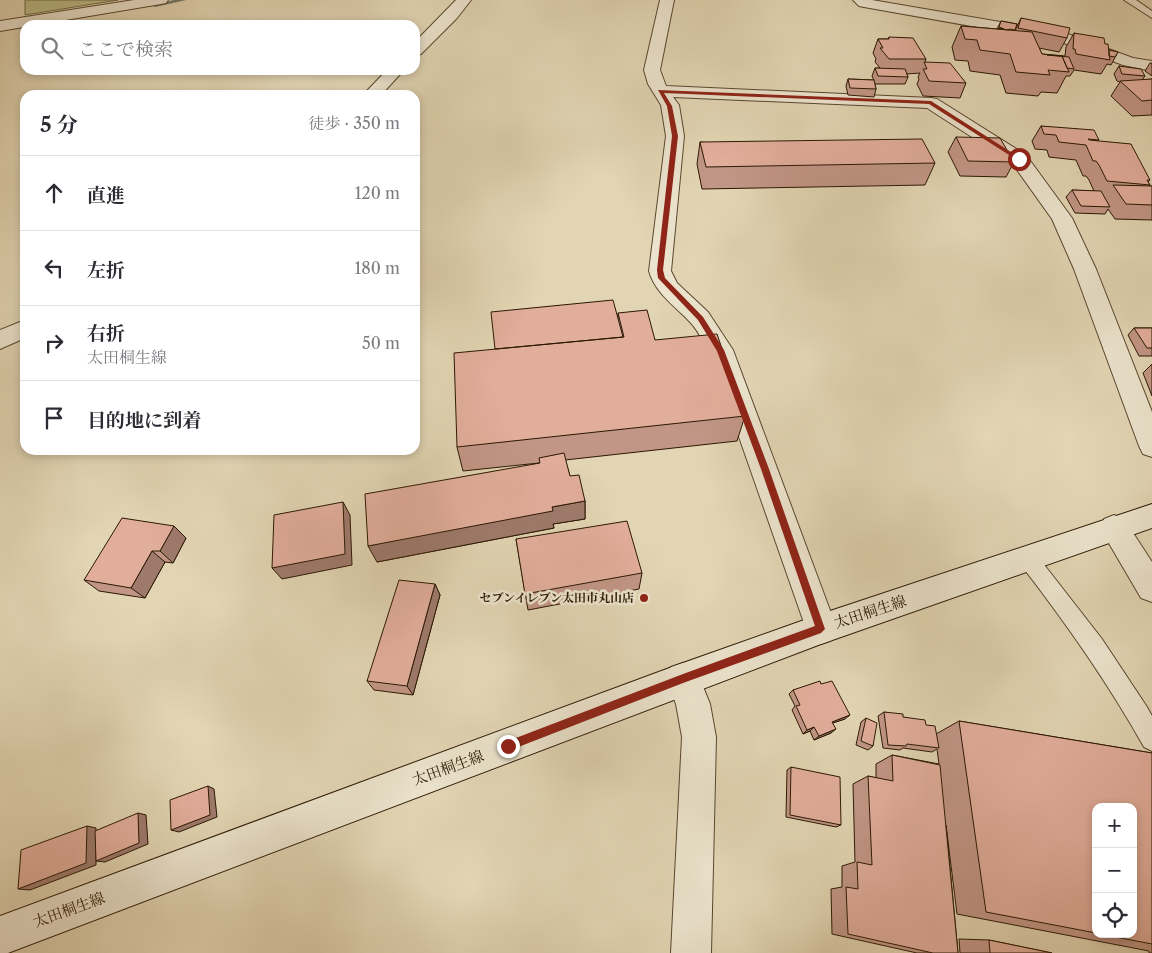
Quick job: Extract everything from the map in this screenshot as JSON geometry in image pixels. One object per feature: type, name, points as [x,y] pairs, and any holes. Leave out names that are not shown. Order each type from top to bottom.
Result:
[{"type":"street","points":[[37,20],[160,0]]},
{"type":"street","points":[[420,46],[452,15],[464,0]]},
{"type":"street","points":[[667,0],[652,70],[652,77],[670,106],[675,136],[660,270],[662,278],[700,318],[721,350],[821,629]]},
{"type":"street","points":[[860,0],[864,3],[1064,38],[1129,62],[1152,66]]},
{"type":"street","points":[[0,26],[20,23]]},
{"type":"street","points":[[377,90],[391,75]]},
{"type":"street","points":[[660,91],[931,103],[1019,159],[1062,218],[1088,279],[1152,446]]},
{"type":"street","points":[[0,340],[20,330]]},
{"type":"street","name":"太田桐生線","points":[[0,936],[683,678],[1152,516]]},
{"type":"street","points":[[1114,528],[1152,588]]},
{"type":"street","points":[[683,678],[693,704],[699,737],[691,953]]},
{"type":"lane","points":[[1129,0],[1152,15]]},
{"type":"lane","points":[[1028,559],[1058,597],[1137,711],[1152,739]]},
{"type":"green space","points":[[25,0],[118,0],[25,15]]},
{"type":"building","points":[[1021,18],[1070,28],[1067,38],[1018,28]]},
{"type":"building","points":[[1001,21],[1017,24],[1015,30],[998,29],[1004,29],[999,27]]},
{"type":"building","points":[[961,26],[1032,32],[1042,54],[1062,56],[1069,72],[1048,70],[1050,75],[1016,72],[1010,54],[980,50],[977,40],[965,39]]},
{"type":"building","points":[[1074,33],[1104,38],[1105,44],[1108,44],[1110,60],[1076,54],[1075,49],[1073,49]]},
{"type":"building","points":[[889,37],[913,38],[926,59],[889,59],[880,48],[883,48],[878,39],[889,39]]},
{"type":"building","points":[[1109,50],[1118,52],[1115,57],[1109,56]]},
{"type":"building","points":[[1062,56],[1069,57],[1074,69],[1067,68]]},
{"type":"building","points":[[924,62],[950,63],[966,83],[929,81],[923,69],[927,69]]},
{"type":"building","points":[[1119,66],[1141,69],[1145,76],[1122,74]]},
{"type":"building","points":[[875,68],[905,69],[908,77],[878,76]]},
{"type":"building","points":[[848,79],[874,80],[876,89],[850,88]]},
{"type":"building","points":[[1152,79],[1152,100],[1142,101],[1120,81]]},
{"type":"building","points":[[1041,126],[1094,130],[1099,140],[1089,140],[1131,144],[1150,180],[1147,180],[1150,185],[1107,181],[1099,165],[1096,161],[1093,161],[1086,145],[1059,142],[1056,135],[1044,134]]},
{"type":"building","points":[[956,137],[1000,138],[1014,162],[968,161]]},
{"type":"building","points":[[922,139],[935,163],[706,167],[700,142]]},
{"type":"building","points":[[1113,185],[1152,186],[1152,205],[1126,204]]},
{"type":"building","points":[[1072,190],[1101,191],[1110,207],[1081,206]]},
{"type":"building","points":[[613,300],[623,337],[495,349],[491,312]]},
{"type":"building","points":[[647,310],[655,340],[717,334],[745,416],[457,447],[454,353],[624,337],[618,313]]},
{"type":"building","points":[[1134,328],[1152,328],[1152,348],[1147,348]]},
{"type":"building","points":[[564,453],[570,476],[579,475],[585,501],[552,507],[553,511],[368,546],[365,494],[540,463],[539,458]]},
{"type":"building","points":[[343,502],[345,554],[272,568],[274,515]]},
{"type":"building","points":[[122,518],[174,526],[160,551],[152,551],[131,588],[84,580]]},
{"type":"building","points":[[627,521],[642,573],[525,594],[516,539]]},
{"type":"building","points":[[399,580],[435,584],[407,686],[367,681]]},
{"type":"building","points":[[820,681],[821,684],[832,681],[850,715],[832,722],[836,729],[819,736],[814,727],[807,730],[796,706],[800,705],[793,690]]},
{"type":"building","points":[[884,712],[903,714],[903,717],[925,720],[926,725],[935,726],[939,748],[907,744],[906,746],[888,745]]},
{"type":"building","points":[[866,718],[877,723],[873,746],[861,741]]},
{"type":"building","points":[[959,721],[1152,753],[1152,944],[1121,938],[1137,938],[1137,803],[1092,803],[1092,932],[986,912]]},
{"type":"building","points":[[892,755],[940,765],[958,953],[933,953],[848,934],[846,887],[858,889],[857,862],[872,865],[868,776],[893,781]]},
{"type":"building","points":[[791,767],[840,777],[841,825],[790,815]]},
{"type":"building","points":[[208,786],[210,815],[171,830],[170,800]]},
{"type":"building","points":[[138,813],[139,843],[96,861],[95,831]]},
{"type":"building","points":[[87,826],[86,863],[18,889],[21,850]]},
{"type":"building","points":[[989,940],[1052,953],[990,953]]},
{"type":"waterway","points":[[155,5],[183,0]]},
{"type":"place","name":"セブンイレブン太田市丸山店","points":[[644,598]]},
{"type":"route","points":[[508,746],[683,678],[821,629],[721,350],[700,318],[669,288],[662,278],[660,270],[675,136],[670,106],[660,91],[931,103],[1019,159]]}]
